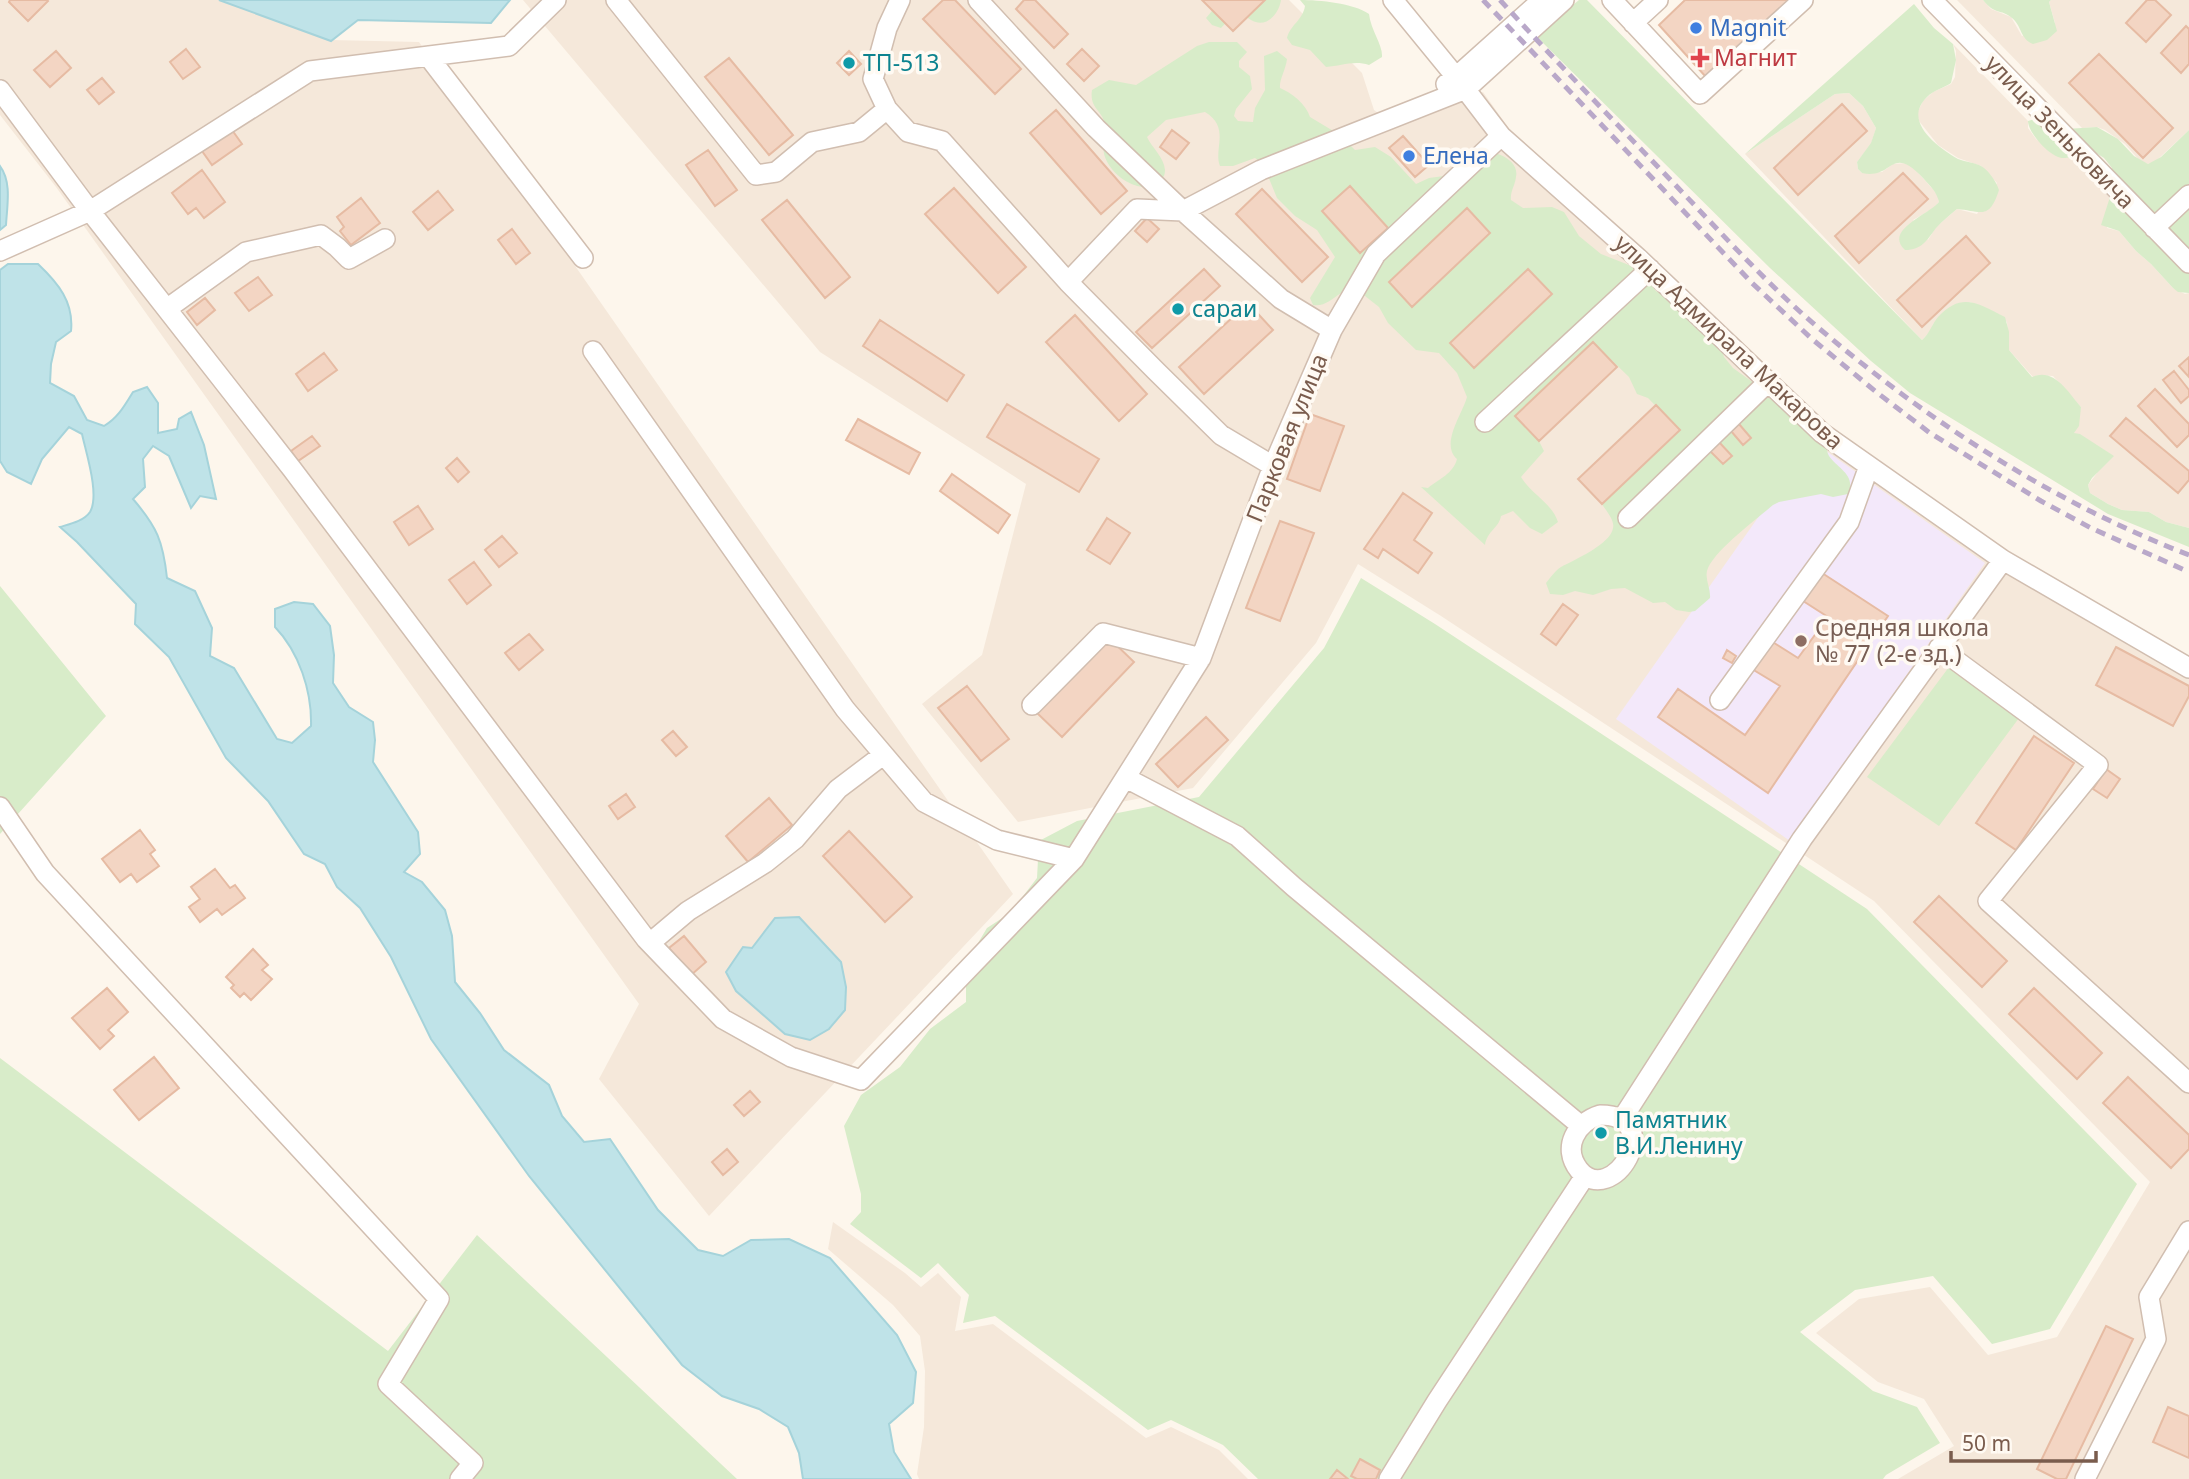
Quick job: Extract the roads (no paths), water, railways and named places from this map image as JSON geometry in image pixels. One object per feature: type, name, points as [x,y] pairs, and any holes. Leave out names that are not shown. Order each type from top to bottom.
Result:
[{"type":"street","points":[[0,251],[90,211],[310,71],[509,46],[556,0]]},
{"type":"street","points":[[616,0],[756,175],[776,172],[812,142],[859,132],[887,109]]},
{"type":"street","points":[[900,0],[887,28],[873,79],[887,109],[908,132],[942,141],[1068,282],[1221,435],[1273,466]]},
{"type":"street","points":[[978,0],[1096,128],[1183,211],[1281,299],[1332,330]]},
{"type":"street","name":"улица Адмирала Макарова","points":[[1393,0],[1501,136],[1650,270],[1822,433],[2003,560],[2189,668]]},
{"type":"street","points":[[1461,83],[1542,0]]},
{"type":"street","points":[[1068,282],[1138,209],[1183,211],[1261,170],[1392,119],[1461,83],[1563,0]]},
{"type":"street","points":[[1612,0],[1700,94],[1803,0]]},
{"type":"street","points":[[1633,23],[1658,0]]},
{"type":"street","name":"улица Зеньковича","points":[[1932,0],[2189,263]]},
{"type":"street","points":[[428,57],[583,258]]},
{"type":"street","points":[[0,90],[650,943],[688,911],[765,863],[795,839],[838,789],[883,755]]},
{"type":"street","name":"Парковая улица","points":[[650,943],[723,1019],[791,1058],[861,1080],[1074,859],[1201,658],[1273,466],[1332,330],[1376,254],[1501,136]]},
{"type":"street","points":[[2154,228],[2189,195]]},
{"type":"street","points":[[167,308],[246,252],[321,234],[349,260],[385,239]]},
{"type":"street","points":[[1485,422],[1650,270]]},
{"type":"street","points":[[593,351],[845,709],[924,802],[997,840],[1074,859]]},
{"type":"street","points":[[1628,518],[1768,382]]},
{"type":"street","points":[[1720,700],[1849,522],[1869,466]]},
{"type":"street","points":[[1622,1119],[1802,839],[2003,560]]},
{"type":"street","points":[[1032,705],[1103,633],[1201,658]]},
{"type":"street","points":[[1939,648],[2098,765],[1987,901],[2189,1083]]},
{"type":"street","points":[[1126,778],[1237,836],[1294,887],[1580,1125]]},
{"type":"street","points":[[0,807],[46,873],[439,1299],[388,1384],[473,1464],[460,1479]]},
{"type":"street","points":[[1600,1115],[1612,1115],[1622,1119],[1632,1140],[1627,1163],[1608,1177],[1585,1176],[1572,1157],[1571,1146],[1580,1125],[1600,1115]]},
{"type":"street","points":[[1389,1479],[1585,1176]]},
{"type":"street","points":[[2085,1479],[2156,1339],[2149,1297],[2189,1231]]},
{"type":"water","points":[[219,0],[510,0],[491,23],[358,20],[331,41]]},
{"type":"water","points":[[0,166],[6,179],[8,194],[6,225],[0,230]]},
{"type":"water","points":[[8,264],[38,264],[63,294],[70,311],[71,331],[56,342],[50,383],[74,396],[87,420],[104,426],[117,415],[133,392],[147,387],[158,403],[158,433],[177,429],[179,419],[191,412],[204,445],[216,499],[200,496],[191,508],[169,456],[153,446],[143,459],[145,487],[133,499],[158,535],[167,578],[195,591],[212,628],[210,656],[234,668],[277,739],[292,743],[311,726],[311,713],[297,660],[275,627],[275,609],[294,602],[313,604],[330,626],[334,655],[333,683],[349,707],[373,722],[373,762],[418,832],[420,854],[404,872],[422,882],[445,910],[452,936],[455,982],[480,1013],[504,1050],[549,1085],[562,1116],[584,1142],[610,1139],[658,1210],[698,1250],[723,1256],[751,1240],[789,1239],[830,1258],[897,1335],[916,1372],[913,1403],[889,1424],[894,1452],[911,1479],[803,1479],[799,1453],[788,1427],[759,1409],[722,1396],[682,1365],[529,1176],[431,1039],[391,957],[360,908],[337,887],[325,864],[304,854],[268,801],[226,758],[169,657],[135,624],[136,604],[60,527],[84,518],[93,505],[91,474],[82,434],[69,427],[42,459],[31,484],[7,472],[0,461],[0,270]]},
{"type":"water","points":[[799,917],[841,962],[846,987],[845,1010],[829,1029],[810,1040],[785,1034],[736,991],[726,972],[743,947],[752,948],[775,918]]},
{"type":"railway","points":[[1483,0],[1752,283],[1812,339],[1875,391],[1930,433],[2041,501],[2091,528],[2189,572]]},
{"type":"railway","points":[[1500,0],[1767,280],[1863,364],[1950,428],[2042,485],[2090,511],[2189,555]]},
{"type":"place","name":"Magnit","points":[[1696,28]]},
{"type":"place","name":"Магнит","points":[[1700,58]]},
{"type":"place","name":"ТП-513","points":[[849,63]]},
{"type":"place","name":"Елена","points":[[1409,156]]},
{"type":"place","name":"сараи","points":[[1178,309]]},
{"type":"place","name":"Средняя школа № 77 (2-е зд.)","points":[[1801,641]]},
{"type":"place","name":"Памятник В.И.Ленину","points":[[1601,1133]]}]
